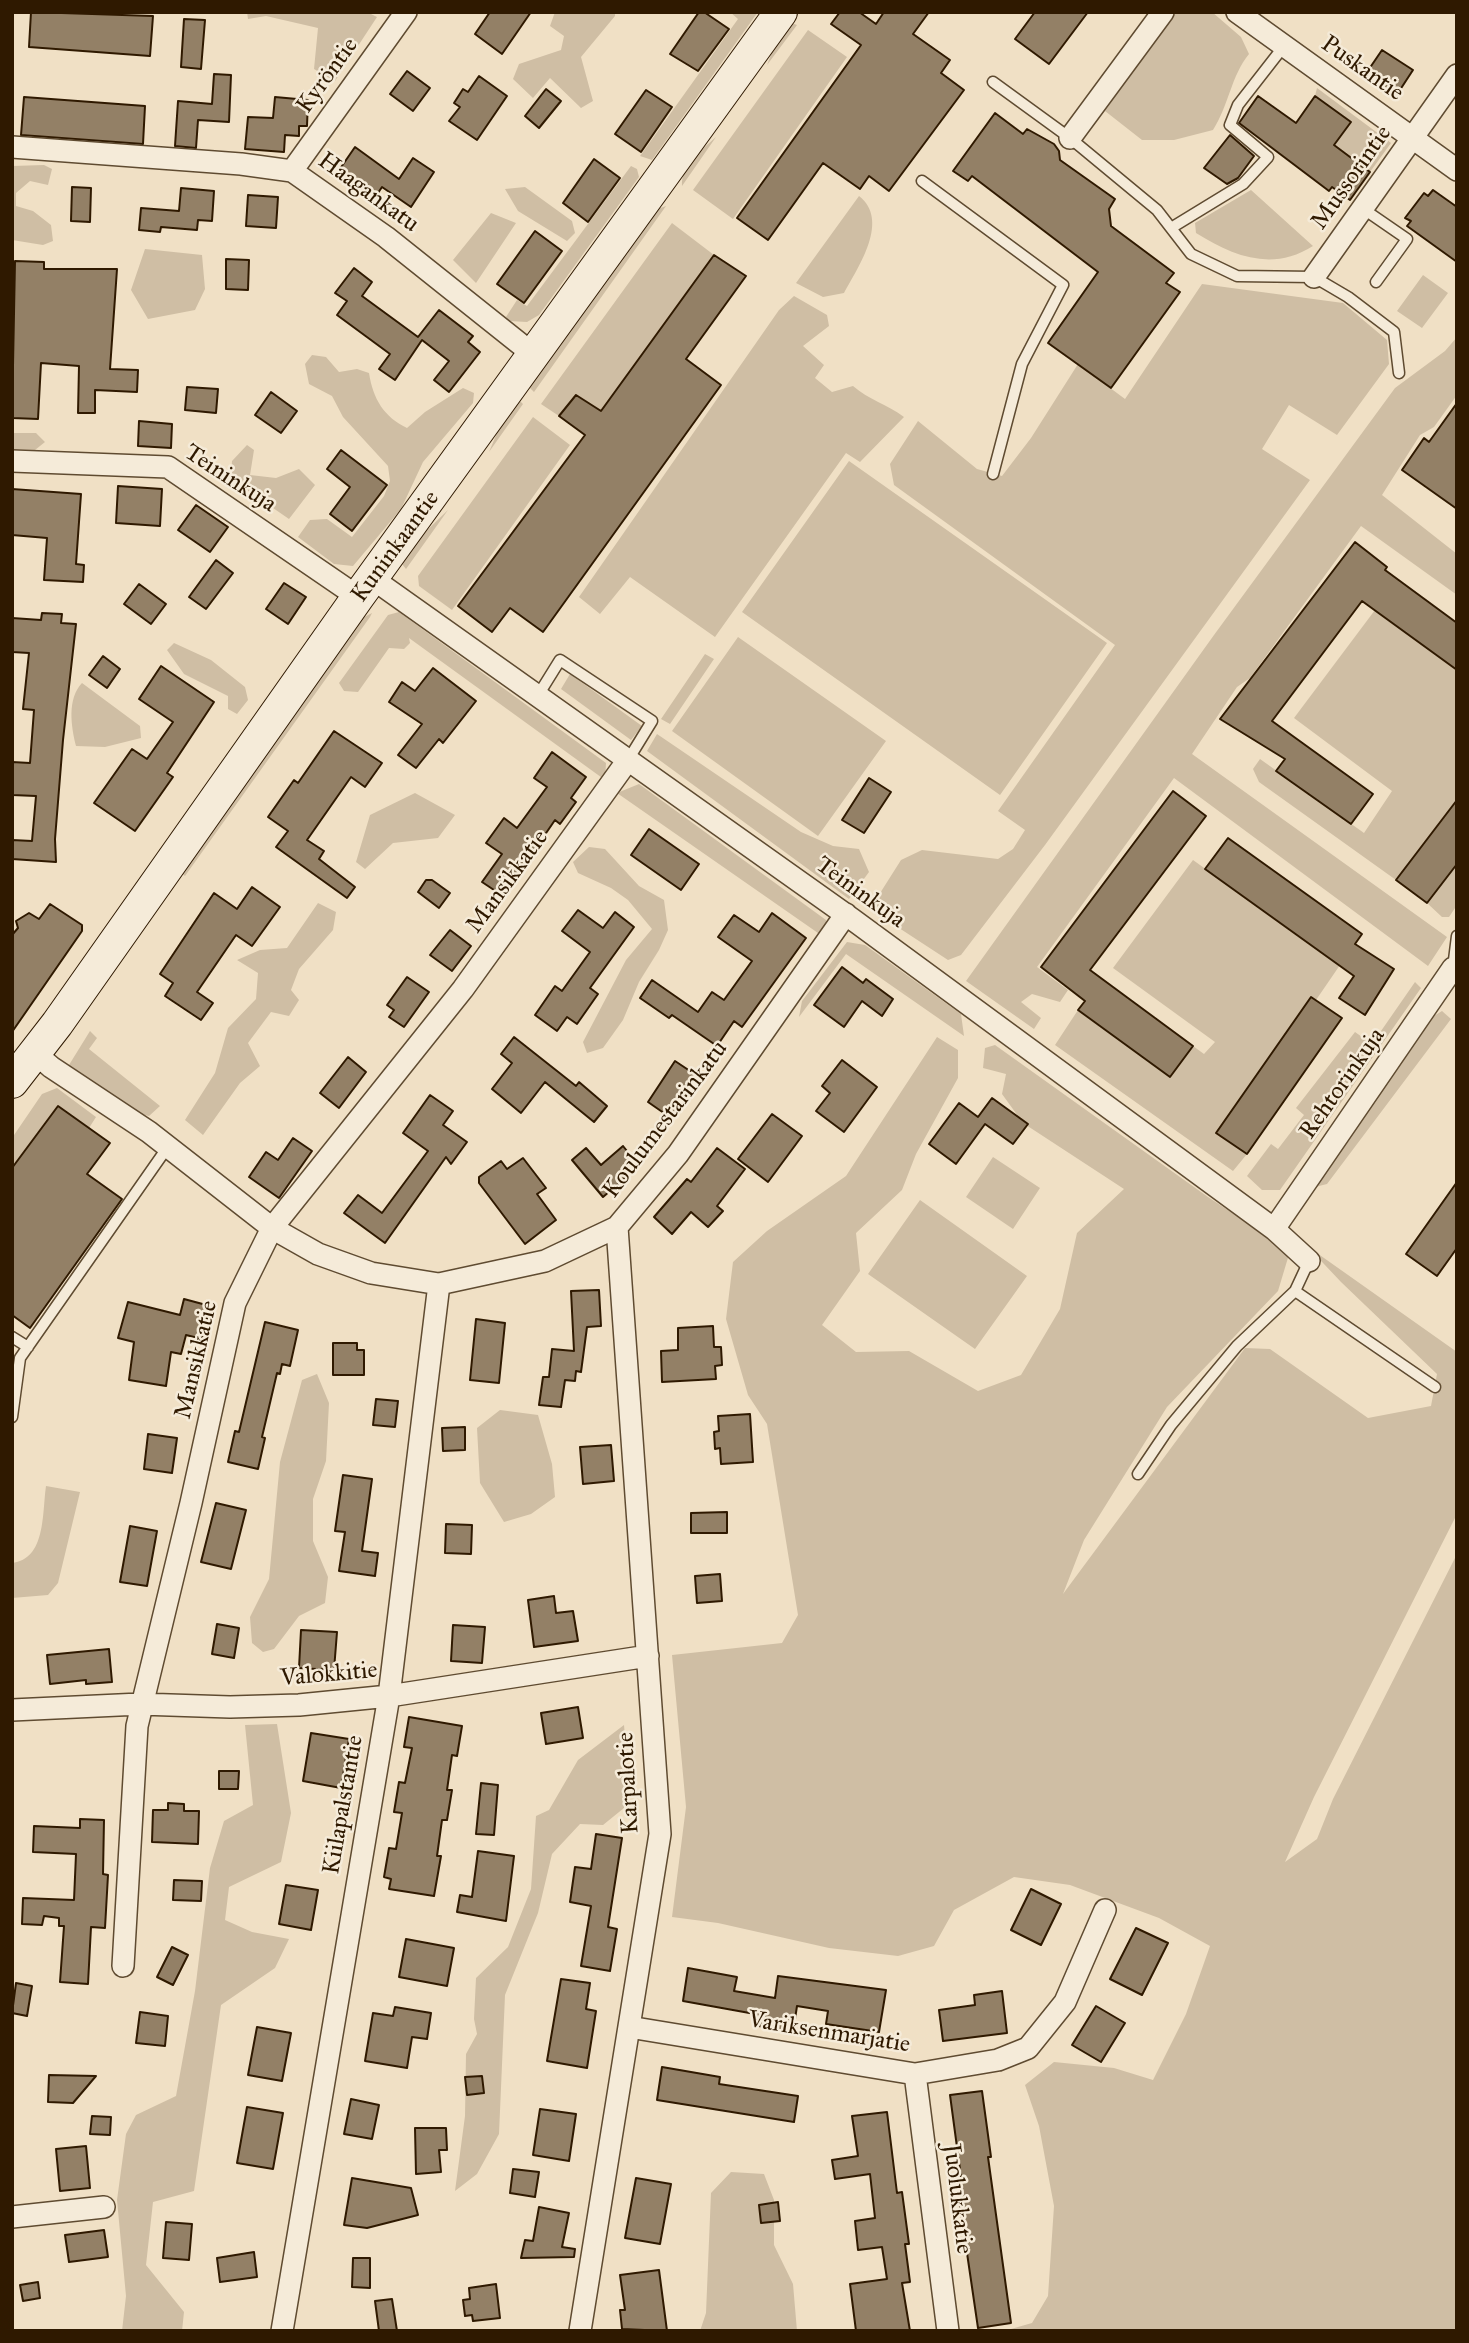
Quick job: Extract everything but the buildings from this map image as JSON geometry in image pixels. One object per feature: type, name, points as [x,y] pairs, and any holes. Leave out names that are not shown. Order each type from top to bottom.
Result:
[{"type":"street","name":"Kyröntie","points":[[292,171],[406,12]]},
{"type":"street","name":"Kuninkaantie","points":[[12,1082],[781,12]]},
{"type":"street","points":[[1070,138],[1163,12]]},
{"type":"street","name":"Puskantie","points":[[1237,12],[1457,170]]},
{"type":"street","name":"Mussorintie","points":[[1314,277],[1457,75]]},
{"type":"street","name":"Haagankatu","points":[[12,147],[242,164],[292,171],[386,237],[534,355]]},
{"type":"street","name":"Teininkuja","points":[[12,461],[168,467],[366,588],[537,697],[846,914],[1274,1229],[1309,1261]]},
{"type":"street","name":"Mansikkatie","points":[[122,1966],[140,1704],[191,1503],[235,1303],[272,1228],[463,989],[628,760]]},
{"type":"street","name":"Koulumestarinkatu","points":[[35,1053],[167,1147],[272,1228],[318,1254],[371,1273],[439,1284],[545,1261],[617,1227],[678,1154],[846,914]]},
{"type":"street","name":"Rehtorinkuja","points":[[1274,1229],[1453,968]]},
{"type":"street","name":"Karpalotie","points":[[580,2331],[660,1834],[617,1227]]},
{"type":"street","name":"Kiilapalstantie","points":[[282,2331],[389,1696],[439,1284]]},
{"type":"street","name":"Valokkitie","points":[[12,1710],[140,1704],[285,1706],[389,1696],[648,1656]]},
{"type":"street","name":"Variksenmarjatie","points":[[629,2027],[915,2074],[998,2060],[1028,2048],[1065,2002],[1105,1910]]},
{"type":"street","name":"Juolukkatie","points":[[915,2074],[948,2331]]},
{"type":"street","points":[[12,2217],[104,2207]]},
{"type":"lane","points":[[1171,228],[1243,184],[1268,157],[1230,125],[1238,105],[1284,46]]},
{"type":"lane","points":[[993,82],[1070,138],[1157,210],[1191,254],[1237,276],[1314,277],[1348,297],[1394,332],[1399,373]]},
{"type":"lane","points":[[922,181],[1063,285],[1022,364],[993,474]]},
{"type":"lane","points":[[1362,208],[1407,239],[1376,282]]},
{"type":"lane","points":[[537,697],[560,660],[652,721],[628,760]]},
{"type":"lane","points":[[1453,968],[1457,936]]},
{"type":"lane","points":[[12,1417],[20,1358],[167,1147]]},
{"type":"lane","points":[[1138,1474],[1171,1425],[1237,1346],[1295,1291],[1309,1261]]},
{"type":"lane","points":[[1295,1291],[1435,1387]]},
{"type":"lane","points":[[12,1337],[28,1347]]},
{"type":"shaded area","points":[[247,12],[367,12],[377,17],[335,81],[314,69],[318,28],[266,16],[248,19]]},
{"type":"shaded area","points":[[555,12],[615,12],[615,16],[581,57],[593,101],[581,108],[550,78],[533,98],[513,79],[519,64],[561,50],[564,36],[550,26]]},
{"type":"shaded area","points":[[730,12],[758,12],[652,160],[640,156],[738,19]]},
{"type":"shaded area","points":[[1171,12],[1212,12],[1241,37],[1249,54],[1238,72],[1213,130],[1174,140],[1142,140],[1105,111]]},
{"type":"shaded area","points":[[789,22],[797,25],[767,65],[777,39]]},
{"type":"shaded area","points":[[808,30],[847,57],[733,219],[693,190]]},
{"type":"shaded area","points":[[1317,88],[1391,143],[1370,172],[1334,145],[1350,122],[1315,96]]},
{"type":"shaded area","points":[[716,137],[682,186],[688,165]]},
{"type":"shaded area","points":[[44,165],[52,169],[48,185],[30,181],[16,193],[16,206],[33,211],[51,225],[53,241],[43,245],[12,240],[12,166]]},
{"type":"shaded area","points":[[631,166],[637,169],[639,177],[539,315],[527,322],[509,321],[506,317],[517,300],[527,306]]},
{"type":"shaded area","points":[[525,187],[572,221],[575,233],[567,241],[518,211],[505,189]]},
{"type":"shaded area","points":[[1251,190],[1313,246],[1283,258],[1253,258],[1224,248],[1196,233],[1195,223]]},
{"type":"shaded area","points":[[859,196],[868,206],[872,217],[872,230],[864,257],[844,293],[823,297],[796,283]]},
{"type":"shaded area","points":[[666,206],[534,392],[528,386],[655,210]]},
{"type":"shaded area","points":[[491,213],[516,223],[476,283],[453,260]]},
{"type":"shaded area","points":[[672,223],[714,255],[601,411],[577,395],[559,416],[541,404]]},
{"type":"shaded area","points":[[145,249],[202,255],[205,289],[195,310],[148,319],[131,290]]},
{"type":"shaded area","points":[[1423,275],[1448,293],[1422,328],[1397,311]]},
{"type":"shaded area","points":[[1202,284],[1343,303],[1387,340],[1389,364],[1337,435],[1289,405],[1262,449],[1310,480],[1045,845],[961,955],[948,960],[870,909],[901,860],[922,850],[998,859],[1013,849],[1025,830],[998,811],[1115,645],[894,485],[890,464],[918,421],[977,469],[1002,476],[1031,438],[1078,364],[1125,399]]},
{"type":"shaded area","points":[[794,296],[827,315],[829,326],[803,346],[824,365],[815,378],[832,392],[853,386],[904,417],[860,462],[846,453],[715,637],[630,577],[600,614],[579,597],[779,310]]},
{"type":"shaded area","points":[[1457,337],[1457,395],[1434,427],[1420,435],[1382,495],[1457,554],[1457,595],[1361,526],[1250,678],[1237,687],[1192,754],[1447,937],[1428,966],[1174,778],[1037,967],[1068,990],[1060,1002],[1032,994],[1021,1002],[1041,1018],[1034,1029],[966,981],[1395,388],[1445,351]]},
{"type":"shaded area","points":[[312,355],[326,357],[339,372],[357,369],[369,373],[373,391],[381,406],[399,424],[407,428],[425,412],[463,388],[474,393],[473,403],[423,462],[401,509],[353,566],[334,564],[298,537],[310,520],[327,519],[352,537],[384,496],[390,481],[388,466],[343,417],[332,396],[309,384],[305,364]]},
{"type":"shaded area","points":[[518,399],[523,404],[489,452],[503,419]]},
{"type":"shaded area","points":[[533,417],[570,445],[452,610],[419,586],[418,576]]},
{"type":"shaded area","points":[[12,433],[36,433],[45,442],[35,450],[12,449]]},
{"type":"shaded area","points":[[247,445],[254,450],[250,475],[276,478],[299,469],[315,485],[289,519],[231,479],[232,461]]},
{"type":"shaded area","points":[[849,461],[1107,643],[1000,795],[742,612]]},
{"type":"shaded area","points":[[448,510],[406,569],[402,564],[416,541]]},
{"type":"shaded area","points":[[1375,610],[1457,670],[1457,800],[1396,880],[1259,782],[1253,769],[1260,759],[1364,833],[1392,791],[1294,718]]},
{"type":"shaded area","points":[[399,612],[606,763],[605,780],[409,638],[410,643],[404,649],[389,648],[358,692],[344,691],[339,683],[388,615]]},
{"type":"shaded area","points":[[372,613],[185,876],[180,872],[358,620]]},
{"type":"shaded area","points":[[738,637],[886,741],[818,836],[672,731]]},
{"type":"shaded area","points":[[174,643],[211,660],[245,687],[248,700],[237,714],[228,709],[228,696],[184,674],[167,650]]},
{"type":"shaded area","points":[[705,654],[714,659],[670,724],[661,719]]},
{"type":"shaded area","points":[[570,674],[642,726],[631,740],[561,689]]},
{"type":"shaded area","points":[[82,683],[140,726],[141,738],[105,747],[76,746],[72,705]]},
{"type":"shaded area","points":[[657,734],[801,832],[833,846],[859,849],[869,872],[849,899],[647,751]]},
{"type":"shaded area","points":[[639,784],[826,920],[827,931],[823,935],[818,933],[617,793]]},
{"type":"shaded area","points":[[415,793],[455,815],[438,838],[393,843],[365,869],[356,862],[370,815]]},
{"type":"shaded area","points":[[589,847],[605,849],[639,886],[664,900],[668,930],[639,982],[623,1020],[603,1048],[587,1053],[583,1042],[626,960],[652,929],[628,900],[611,888],[578,873],[573,862]]},
{"type":"shaded area","points":[[1193,860],[1340,965],[1316,1000],[1311,997],[1217,1133],[1247,1154],[1233,1171],[1055,1045],[1078,1010],[1170,1077],[1193,1046],[1204,1054],[1215,1042],[1113,968]]},
{"type":"shaded area","points":[[1457,864],[1457,905],[1449,917],[1442,917],[1427,903]]},
{"type":"shaded area","points":[[318,903],[336,912],[333,930],[299,969],[291,990],[299,1000],[289,1016],[271,1012],[248,1043],[260,1066],[240,1083],[203,1135],[185,1120],[215,1073],[228,1028],[256,999],[258,973],[237,960],[260,950],[287,948]]},
{"type":"shaded area","points":[[847,942],[865,945],[961,1014],[964,1036],[846,954],[799,1017],[802,1001]]},
{"type":"shaded area","points":[[1415,982],[1421,988],[1280,1190],[1262,1190],[1247,1176],[1271,1144],[1278,1149],[1304,1115],[1296,1108],[1355,1032],[1372,1044]]},
{"type":"shaded area","points":[[1442,1011],[1451,1019],[1327,1184],[1315,1187],[1429,1019]]},
{"type":"shaded area","points":[[90,1031],[97,1038],[89,1049],[160,1106],[149,1116],[133,1112],[69,1065]]},
{"type":"shaded area","points":[[937,1037],[958,1050],[958,1078],[916,1154],[902,1190],[856,1233],[860,1271],[822,1325],[856,1352],[909,1351],[978,1391],[1021,1375],[1060,1309],[1077,1233],[1124,1189],[1023,1123],[1002,1094],[1006,1074],[983,1068],[985,1048],[995,1045],[1208,1197],[1290,1251],[1278,1291],[1167,1407],[1084,1540],[1063,1594],[1245,1348],[1270,1349],[1368,1418],[1431,1406],[1437,1374],[1307,1246],[1457,1352],[1457,1514],[1314,1797],[1285,1862],[1317,1839],[1333,1799],[1457,1554],[1457,2331],[1004,2331],[1032,2323],[1048,2296],[1054,2206],[1039,2126],[1025,2085],[1054,2062],[1114,2068],[1153,2080],[1186,2014],[1210,1946],[1159,1918],[1070,1885],[1014,1877],[954,1910],[934,1946],[898,1956],[829,1948],[718,1923],[672,1917],[686,1807],[672,1655],[782,1643],[798,1615],[767,1424],[748,1395],[726,1319],[733,1262],[767,1231],[846,1176]]},
{"type":"shaded area","points":[[57,1088],[96,1117],[89,1128],[58,1106],[12,1168],[12,1138],[42,1094]]},
{"type":"shaded area","points":[[993,1157],[1040,1188],[1013,1229],[966,1197]]},
{"type":"shaded area","points":[[920,1200],[1027,1276],[975,1349],[868,1274]]},
{"type":"shaded area","points":[[317,1374],[329,1403],[326,1461],[313,1499],[313,1541],[328,1577],[325,1603],[299,1616],[274,1649],[263,1652],[252,1643],[250,1617],[269,1579],[280,1462],[302,1380]]},
{"type":"shaded area","points":[[500,1410],[538,1415],[552,1464],[555,1497],[531,1514],[504,1522],[480,1483],[477,1428]]},
{"type":"shaded area","points":[[46,1486],[80,1492],[58,1583],[48,1595],[12,1598],[12,1563],[23,1560],[37,1544]]},
{"type":"shaded area","points":[[277,1724],[291,1813],[281,1862],[229,1887],[225,1920],[252,1932],[289,1939],[275,1968],[221,2005],[194,2191],[153,2202],[146,2265],[184,2312],[182,2331],[122,2331],[126,2296],[117,2200],[126,2134],[136,2115],[176,2096],[195,1991],[210,1868],[224,1821],[253,1805],[245,1725]]},
{"type":"shaded area","points":[[624,1725],[628,1774],[624,1808],[603,1825],[580,1824],[552,1854],[538,1913],[505,1995],[499,2134],[477,2174],[455,2191],[465,2116],[466,2054],[477,2034],[474,2019],[476,1978],[508,1947],[531,1889],[536,1816],[549,1810],[578,1760]]},
{"type":"shaded area","points":[[731,2172],[764,2174],[774,2200],[774,2245],[793,2284],[797,2331],[700,2331],[706,2313],[711,2193]]}]
